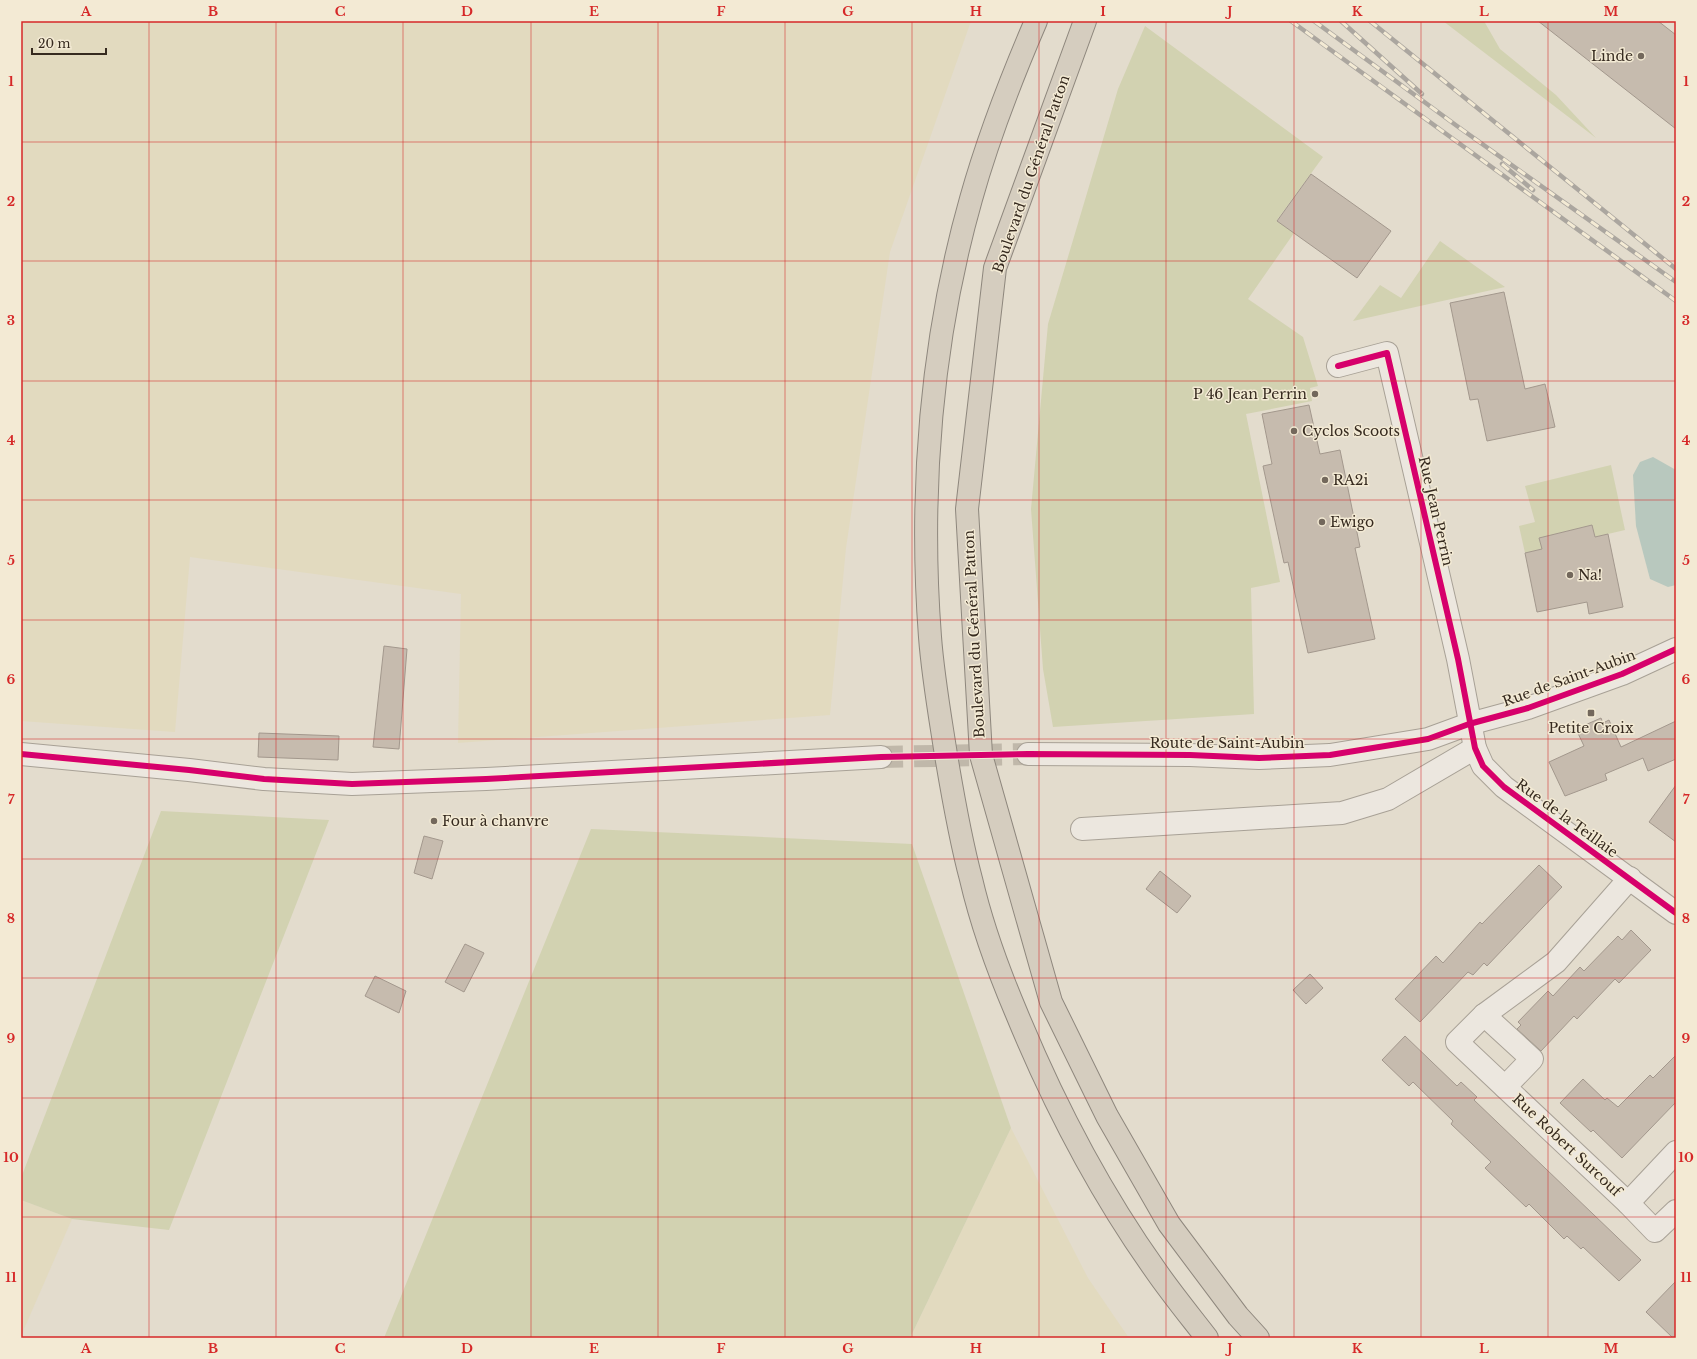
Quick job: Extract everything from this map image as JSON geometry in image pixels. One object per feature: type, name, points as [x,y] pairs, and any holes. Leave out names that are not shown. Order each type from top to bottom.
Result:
[{"type":"highway","points":[[1036,21],[992,134],[971,198],[957,254],[943,326],[932,408],[927,481],[927,554],[930,638],[952,791],[971,880],[992,949],[1015,1010],[1045,1078],[1075,1138],[1108,1197],[1155,1270],[1206,1338]]},
{"type":"highway","name":"Boulevard du Général Patton","points":[[1085,21],[995,268],[967,509],[981,756],[1051,1002],[1107,1116],[1168,1224],[1238,1316],[1258,1338]]},
{"type":"street","name":"Rue Jean Perrin","points":[[1338,366],[1387,353],[1458,659],[1469,724]]},
{"type":"street","name":"Rue de Saint-Aubin","points":[[1469,724],[1552,700],[1622,674],[1676,649]]},
{"type":"street","name":"Rue de la Teillaie","points":[[1469,724],[1475,748],[1483,766],[1504,787],[1676,912]]},
{"type":"street","name":"Route de Saint-Aubin","points":[[1028,754],[1190,755],[1259,758],[1330,755],[1428,739],[1469,724]]},
{"type":"street","points":[[1082,830],[1342,813],[1388,799],[1475,748]]},
{"type":"street","points":[[21,754],[189,770],[264,779],[352,784],[486,779],[881,757]]},
{"type":"street","name":"Rue Robert Surcouf","points":[[1630,878],[1556,962],[1484,1015],[1457,1042],[1628,1203],[1655,1231],[1676,1211]]},
{"type":"street","name":"Rue Robert Surcouf","points":[[1484,1015],[1532,1059],[1505,1087]]},
{"type":"street","name":"Rue Robert Surcouf","points":[[1628,1203],[1676,1152]]},
{"type":"shaded area","points":[[21,21],[971,21],[890,252],[846,548],[830,715],[458,743],[461,594],[190,557],[175,732],[21,721]]},
{"type":"shaded area","points":[[1653,457],[1676,470],[1676,585],[1668,587],[1650,579],[1636,526],[1633,475],[1640,462]]},
{"type":"shaded area","points":[[1011,1128],[1088,1278],[1129,1338],[910,1338]]},
{"type":"shaded area","points":[[21,1200],[72,1219],[21,1336]]},
{"type":"green space","points":[[1443,21],[1484,21],[1500,49],[1556,95],[1596,138]]},
{"type":"green space","points":[[1145,26],[1323,157],[1277,220],[1294,233],[1248,299],[1303,337],[1318,386],[1310,388],[1312,401],[1246,414],[1280,582],[1251,588],[1254,714],[1053,727],[1043,669],[1031,509],[1048,324],[1118,89]]},
{"type":"green space","points":[[1440,241],[1505,287],[1353,321],[1380,285],[1401,298]]},
{"type":"green space","points":[[1611,465],[1625,530],[1595,537],[1592,525],[1540,538],[1542,549],[1525,553],[1519,526],[1535,522],[1525,486]]},
{"type":"green space","points":[[161,811],[329,820],[169,1230],[72,1219],[21,1200],[21,1178]]},
{"type":"green space","points":[[591,829],[912,844],[1011,1128],[910,1338],[384,1338]]},
{"type":"building","points":[[1538,21],[1658,21],[1676,35],[1676,129]]},
{"type":"building","points":[[1311,174],[1391,231],[1357,278],[1277,221]]},
{"type":"building","points":[[1504,292],[1525,389],[1545,384],[1555,427],[1487,441],[1478,399],[1470,400],[1450,303]]},
{"type":"building","points":[[1309,405],[1320,454],[1340,450],[1360,547],[1355,548],[1375,639],[1308,653],[1288,562],[1284,563],[1263,466],[1272,464],[1262,414]]},
{"type":"building","points":[[1592,525],[1595,537],[1608,534],[1623,607],[1589,614],[1587,602],[1537,612],[1525,553],[1542,549],[1539,538]]},
{"type":"building","points":[[384,646],[407,649],[399,749],[373,747]]},
{"type":"building","points":[[1601,718],[1603,723],[1609,720],[1621,747],[1676,721],[1676,759],[1648,771],[1643,758],[1605,774],[1607,780],[1565,796],[1549,762],[1584,746],[1576,729]]},
{"type":"building","points":[[259,733],[339,736],[338,760],[258,757]]},
{"type":"building","points":[[1676,785],[1676,842],[1649,822]]},
{"type":"building","points":[[424,836],[443,841],[432,879],[414,873]]},
{"type":"building","points":[[1539,865],[1562,887],[1487,966],[1484,963],[1473,975],[1468,972],[1420,1022],[1395,999],[1436,956],[1443,963],[1480,922],[1482,924]]},
{"type":"building","points":[[1160,871],[1191,896],[1177,913],[1146,889]]},
{"type":"building","points":[[1631,930],[1651,950],[1619,983],[1615,979],[1577,1019],[1574,1016],[1541,1051],[1517,1029],[1521,1025],[1518,1022],[1548,991],[1553,996],[1580,967],[1584,971],[1618,936],[1622,940]]},
{"type":"building","points":[[465,944],[484,953],[464,992],[445,982]]},
{"type":"building","points":[[1310,974],[1323,988],[1306,1004],[1293,990]]},
{"type":"building","points":[[375,976],[406,991],[399,1013],[365,996]]},
{"type":"building","points":[[1405,1036],[1457,1086],[1461,1082],[1477,1097],[1474,1100],[1641,1260],[1619,1281],[1583,1247],[1581,1249],[1567,1236],[1564,1239],[1529,1204],[1526,1207],[1485,1168],[1491,1162],[1451,1124],[1453,1121],[1413,1082],[1409,1086],[1382,1060]]},
{"type":"building","points":[[1676,1055],[1676,1102],[1622,1158],[1593,1130],[1591,1132],[1560,1103],[1583,1079],[1605,1100],[1607,1098],[1618,1107],[1650,1075],[1653,1078]]},
{"type":"building","points":[[1676,1281],[1676,1338],[1673,1338],[1646,1312]]},
{"type":"tunnel","points":[[881,757],[1028,754]]},
{"type":"railway","points":[[1291,21],[1676,301]]},
{"type":"railway","points":[[1314,21],[1457,126],[1676,282]]},
{"type":"railway","points":[[1341,21],[1422,94]]},
{"type":"railway","points":[[1370,21],[1676,269]]},
{"type":"railway","points":[[1502,164],[1533,190]]},
{"type":"cycle path","points":[[1338,366],[1387,353],[1458,659],[1475,748],[1483,766],[1504,787],[1676,913]]},
{"type":"cycle path","points":[[21,754],[189,770],[264,779],[352,784],[486,779],[881,757],[1028,754],[1190,755],[1259,758],[1330,755],[1428,739],[1469,724],[1528,708],[1622,674],[1676,649]]},
{"type":"place","name":"Linde","points":[[1641,56]]},
{"type":"place","name":"P 46 Jean Perrin","points":[[1315,394]]},
{"type":"place","name":"Cyclos Scoots","points":[[1294,431]]},
{"type":"place","name":"RA2i","points":[[1325,480]]},
{"type":"place","name":"Ewigo","points":[[1322,522]]},
{"type":"place","name":"Na!","points":[[1570,575]]},
{"type":"place","name":"Petite Croix","points":[[1591,713]]},
{"type":"place","name":"Four à chanvre","points":[[434,821]]}]
